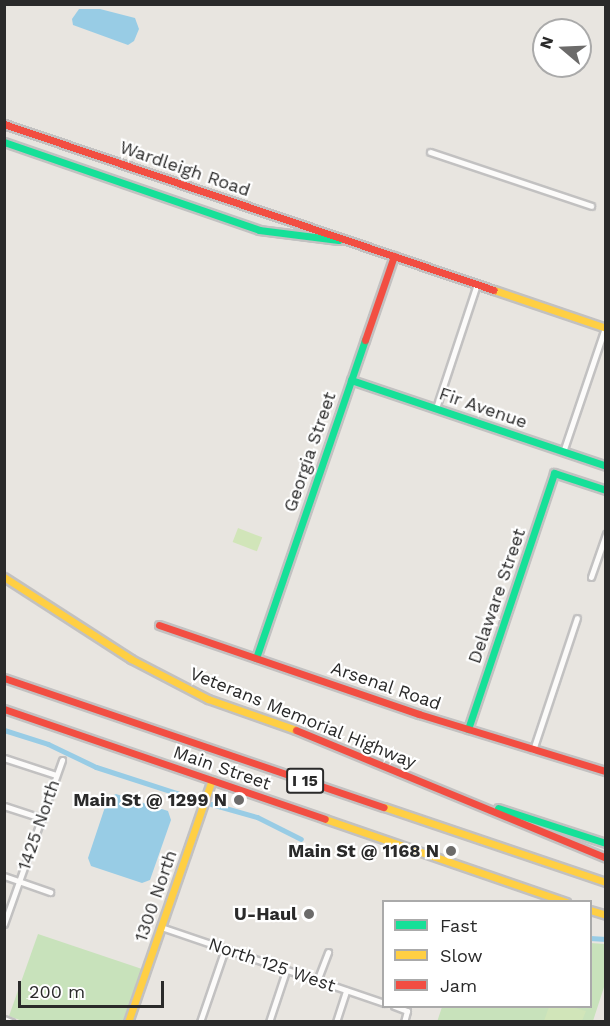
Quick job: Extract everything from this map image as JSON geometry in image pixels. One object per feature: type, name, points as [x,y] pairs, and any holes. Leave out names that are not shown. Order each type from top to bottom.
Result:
[{"type":"main road","name":"Wardleigh Road","points":[[4,124],[605,328]]},
{"type":"main road","name":"Wardleigh Road","points":[[4,142],[259,230],[316,235],[355,243]]},
{"type":"main road","name":"Georgia Street","points":[[256,657],[394,256]]},
{"type":"main road","name":"Fir Avenue","points":[[351,380],[606,466]]},
{"type":"main road","name":"Delaware Street","points":[[468,729],[554,473],[606,490]]},
{"type":"main road","name":"Veterans Memorial Highway","points":[[4,577],[131,659],[208,699],[285,725],[606,858]]},
{"type":"main road","name":"Arsenal Road","points":[[159,625],[468,729],[606,771]]},
{"type":"main road","name":"I 15","points":[[4,678],[606,884]]},
{"type":"main road","name":"Main Street","points":[[4,709],[560,900]]},
{"type":"main road","name":"1300 North","points":[[128,1022],[212,780]]},
{"type":"main road","points":[[431,785],[606,843]]},
{"type":"street","points":[[430,152],[591,206]]},
{"type":"street","points":[[436,408],[477,284]]},
{"type":"street","points":[[563,452],[605,328]]},
{"type":"street","points":[[591,577],[606,534]]},
{"type":"street","points":[[533,750],[577,618]]},
{"type":"street","points":[[4,758],[56,775]]},
{"type":"street","name":"1425 North","points":[[4,924],[62,760]]},
{"type":"street","points":[[4,806],[42,818]]},
{"type":"street","points":[[4,876],[50,892]]},
{"type":"street","name":"North 125 West","points":[[161,927],[382,1002]]},
{"type":"street","points":[[200,1022],[225,949]]},
{"type":"street","points":[[318,981],[328,952]]},
{"type":"street","points":[[269,1022],[286,971]]},
{"type":"street","points":[[336,1022],[346,991]]},
{"type":"street","points":[[399,1008],[407,1011],[404,1022]]},
{"type":"street","points":[[4,1019],[11,1022]]},
{"type":"green space","points":[[238,528],[262,537],[257,551],[233,542]]},
{"type":"green space","points":[[38,934],[142,969],[123,1021],[25,1022],[9,1016]]},
{"type":"green space","points":[[592,943],[605,944],[605,984],[593,1021],[437,1022],[442,1008],[592,1008]]},
{"type":"green space","points":[[549,1008],[576,1008],[586,1011],[582,1021],[544,1021]]},
{"type":"water","points":[[79,9],[100,9],[135,18],[139,29],[134,41],[128,45],[73,25],[72,19]]},
{"type":"water","points":[[116,794],[168,811],[171,820],[150,880],[142,883],[91,866],[88,858],[108,798]]},
{"type":"waterway","points":[[4,730],[48,744],[96,767],[192,798]]},
{"type":"waterway","points":[[211,804],[257,817],[301,839]]},
{"type":"waterway","points":[[592,938],[606,939]]},
{"type":"traffic: fast","points":[[4,142],[259,230],[338,240]]},
{"type":"traffic: fast","points":[[256,658],[365,340]]},
{"type":"traffic: fast","points":[[351,380],[606,466]]},
{"type":"traffic: fast","points":[[468,729],[554,473],[606,490]]},
{"type":"traffic: fast","points":[[498,808],[606,843]]},
{"type":"traffic: slow","points":[[494,290],[606,328]]},
{"type":"traffic: slow","points":[[4,577],[131,659],[208,699],[296,730]]},
{"type":"traffic: slow","points":[[128,1022],[212,780]]},
{"type":"traffic: slow","points":[[384,807],[606,882]]},
{"type":"traffic: slow","points":[[325,819],[560,900]]},
{"type":"traffic: slow","points":[[592,911],[606,915]]},
{"type":"traffic: jam","points":[[4,124],[494,290]]},
{"type":"traffic: jam","points":[[365,340],[394,256]]},
{"type":"traffic: jam","points":[[159,625],[419,714],[606,771]]},
{"type":"traffic: jam","points":[[4,678],[384,807]]},
{"type":"traffic: jam","points":[[4,709],[325,819]]},
{"type":"traffic: jam","points":[[296,730],[606,858]]},
{"type":"place","name":"Main St @ 1299 N","points":[[239,800]]},
{"type":"place","name":"Main St @ 1168 N","points":[[451,851]]},
{"type":"place","name":"U-Haul","points":[[309,914]]}]
